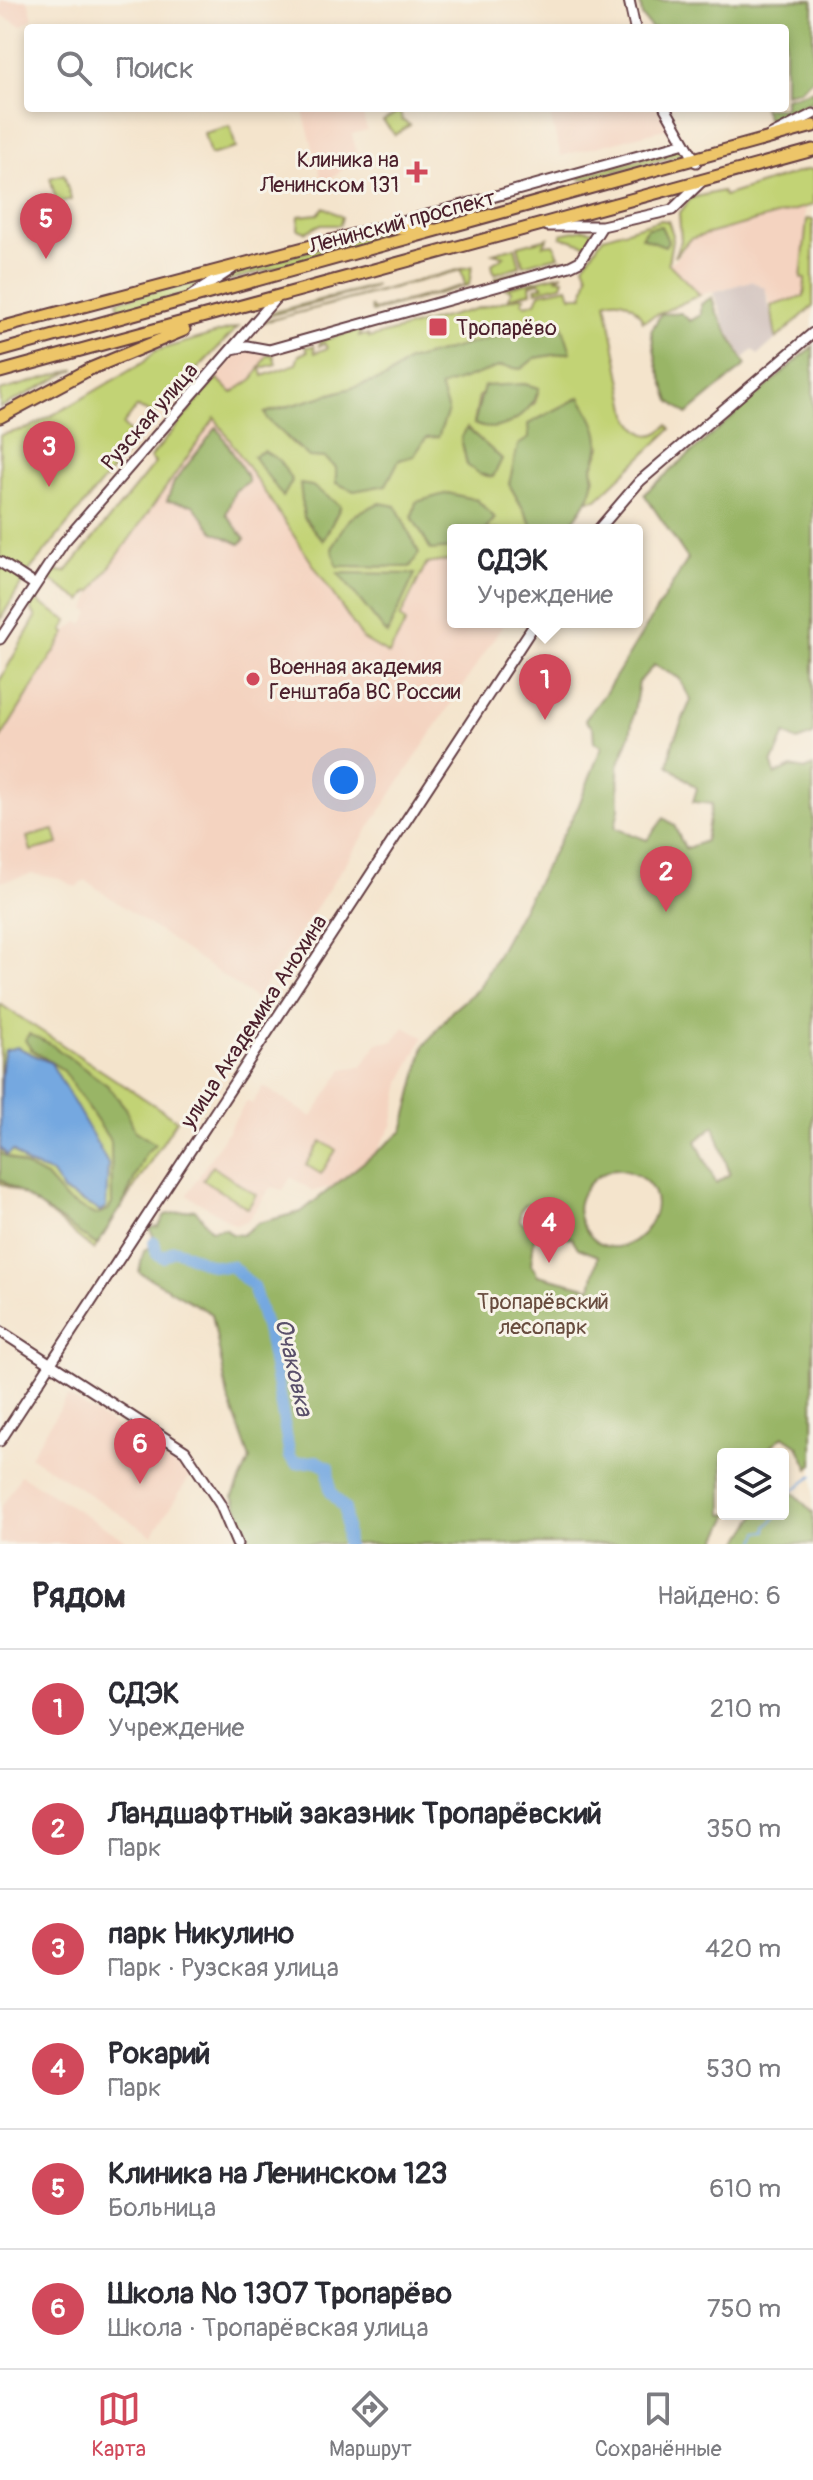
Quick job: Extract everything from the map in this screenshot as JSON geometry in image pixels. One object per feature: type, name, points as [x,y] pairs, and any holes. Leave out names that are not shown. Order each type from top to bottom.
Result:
[{"type":"main road","name":"Ленинский проспект","points":[[0,351],[696,162],[813,126]]},
{"type":"main road","name":"Ленинский проспект","points":[[0,372],[812,153]]},
{"type":"main road","points":[[0,328],[380,228],[446,230]]},
{"type":"main road","points":[[0,417],[101,364],[225,313]]},
{"type":"street","points":[[629,0],[634,24]]},
{"type":"street","points":[[667,112],[696,162]]},
{"type":"street","points":[[756,144],[784,126],[813,114]]},
{"type":"street","points":[[380,228],[685,143]]},
{"type":"street","points":[[536,226],[602,226],[672,210],[702,181]]},
{"type":"street","points":[[232,349],[247,346],[269,350],[570,266],[580,261],[602,226]]},
{"type":"street","points":[[181,302],[239,265]]},
{"type":"street","name":"Рузская улица","points":[[0,639],[34,584],[70,536],[275,299]]},
{"type":"street","points":[[603,524],[640,481],[813,333]]},
{"type":"street","points":[[0,562],[34,584]]},
{"type":"street","name":"улица Академика Анохина","points":[[0,1441],[532,628]]},
{"type":"street","points":[[0,1331],[185,1451],[220,1504],[237,1544]]},
{"type":"shaded area","points":[[0,0],[28,0],[33,18],[21,26],[0,14]]},
{"type":"shaded area","points":[[303,112],[362,112],[367,130],[352,134],[358,158],[323,184]]},
{"type":"shaded area","points":[[549,112],[659,112],[669,128],[561,156]]},
{"type":"shaded area","points":[[805,208],[804,296],[771,306],[765,288],[751,281],[700,295],[668,264],[676,259],[690,239]]},
{"type":"shaded area","points":[[751,281],[765,288],[776,339],[758,355],[753,350],[744,358],[724,322],[713,292]]},
{"type":"shaded area","points":[[240,351],[267,355],[254,378],[232,393],[217,378]]},
{"type":"shaded area","name":"Военная академия Генштаба ВС России","points":[[215,418],[363,639],[406,622],[399,619],[426,564],[447,561],[447,628],[501,628],[256,999],[85,880],[76,887],[60,879],[33,874],[0,882],[0,738],[69,629],[78,622],[83,624],[90,613],[86,609],[92,592]]},
{"type":"shaded area","points":[[404,1027],[423,1037],[401,1082],[392,1126],[372,1158],[336,1186],[313,1191],[291,1177],[283,1190],[271,1187],[248,1220],[236,1225],[187,1195],[247,1101],[252,1104],[263,1086],[312,1117],[343,1069],[362,1066],[377,1043],[394,1041]]},
{"type":"shaded area","points":[[68,1396],[191,1475],[152,1535],[30,1456]]},
{"type":"shaded area","points":[[21,1475],[132,1544],[0,1544],[0,1509]]},
{"type":"green space","points":[[813,0],[813,78],[800,90],[789,92],[789,24],[648,24],[642,16],[640,1]]},
{"type":"green space","points":[[813,90],[813,101],[789,111],[789,97]]},
{"type":"green space","points":[[400,112],[402,120],[410,125],[395,135],[383,121]]},
{"type":"green space","points":[[765,112],[787,112],[768,120]]},
{"type":"green space","points":[[230,126],[236,148],[210,155],[204,133]]},
{"type":"green space","points":[[681,148],[680,155],[581,180],[579,176]]},
{"type":"green space","points":[[813,170],[813,205],[690,239],[674,257],[681,241],[679,214],[691,198],[722,191],[724,196]]},
{"type":"green space","points":[[64,174],[71,200],[57,203],[50,178]]},
{"type":"green space","points":[[324,207],[342,217],[340,225],[319,225],[306,232],[298,229],[299,216],[318,214]]},
{"type":"green space","points":[[807,219],[813,220],[813,306],[776,339],[771,306],[804,296],[805,279],[801,278]]},
{"type":"green space","points":[[660,220],[668,221],[673,235],[668,263],[700,295],[643,321],[637,310],[628,303],[618,300],[606,302],[628,414],[645,434],[656,434],[668,425],[671,429],[597,499],[588,500],[595,477],[592,470],[601,447],[580,397],[529,424],[529,438],[509,484],[532,524],[490,524],[495,518],[477,500],[454,524],[447,524],[447,532],[431,549],[447,548],[447,561],[426,564],[400,618],[406,622],[389,654],[363,639],[215,418],[92,592],[89,591],[82,601],[46,577],[50,571],[66,572],[155,463],[150,458],[217,378],[232,393],[254,378],[267,355],[273,354],[276,364],[261,368],[263,376],[296,364],[299,355],[308,351],[305,347],[314,346],[315,353],[327,348],[324,343],[319,346],[320,341],[362,329],[359,336],[368,335],[369,338],[519,297],[525,297],[522,302],[526,305],[536,302],[540,293],[568,287],[571,296],[583,296],[588,275],[584,265],[603,237]],"holes":[[[560,320],[570,352],[535,358],[521,369],[501,366],[439,387],[426,438],[414,455],[336,483],[336,468],[325,457],[298,448],[265,413],[386,378],[408,361]],[[524,384],[539,388],[535,403],[518,415],[474,424],[479,396],[500,387]],[[467,428],[502,459],[467,465],[461,438]],[[264,451],[284,497],[253,456]],[[414,544],[419,553],[410,567],[337,566]]]},
{"type":"green space","points":[[661,226],[668,241],[665,246],[641,237],[647,228]]},
{"type":"green space","points":[[584,229],[595,231],[587,245],[561,237],[561,234]]},
{"type":"green space","points":[[376,232],[404,233],[212,285],[237,271]]},
{"type":"green space","points":[[548,238],[543,245],[554,244],[559,256],[523,265],[518,246]]},
{"type":"green space","points":[[515,247],[520,266],[494,274],[492,264],[504,256],[493,253]]},
{"type":"green space","points":[[563,259],[568,263],[497,283],[495,278]]},
{"type":"green space","points":[[472,266],[469,285],[372,312],[370,306],[374,310],[465,285],[461,270],[260,323]]},
{"type":"green space","points":[[222,273],[186,294],[120,311],[117,301]]},
{"type":"green space","points":[[563,274],[557,278],[564,279],[562,285],[536,291],[535,288],[543,286],[539,282],[530,285],[531,292],[508,298],[512,291],[505,288]]},
{"type":"green space","points":[[376,285],[371,288],[261,318],[270,313]]},
{"type":"green space","points":[[712,297],[715,309],[746,365],[687,414],[670,401],[657,365],[651,331],[661,314],[681,313],[690,321],[701,315],[701,304]]},
{"type":"green space","points":[[560,319],[571,352],[535,358],[521,369],[501,366],[440,387],[448,411],[438,437],[426,438],[414,456],[399,460],[386,485],[354,491],[336,483],[336,468],[325,458],[309,457],[267,419],[265,413],[386,378],[408,361]]},
{"type":"green space","points":[[238,327],[154,414],[137,407],[123,425],[137,440],[29,571],[0,620],[0,435],[29,428],[144,362],[155,351]]},
{"type":"green space","name":"Тропарёвский лесопарк","points":[[813,346],[813,735],[797,741],[785,734],[772,764],[775,775],[792,767],[805,770],[813,766],[813,1464],[809,1469],[798,1446],[783,1436],[769,1448],[717,1448],[717,1520],[727,1520],[715,1544],[252,1544],[233,1496],[250,1459],[228,1397],[212,1314],[139,1272],[144,1250],[152,1246],[154,1237],[149,1228],[159,1226],[165,1215],[195,1209],[211,1230],[225,1228],[232,1234],[242,1235],[258,1223],[301,1212],[403,1131],[424,1046],[452,1011],[479,988],[578,807],[602,746],[594,742],[593,728],[585,720],[606,692],[688,559],[644,494]],"holes":[[[654,665],[679,678],[691,700],[673,742],[668,765],[697,788],[693,802],[712,804],[705,841],[685,849],[674,825],[664,818],[647,840],[615,828],[619,808],[618,766],[630,735],[639,682]],[[714,1126],[730,1174],[716,1183],[696,1141]],[[615,1169],[641,1178],[653,1192],[655,1210],[648,1226],[636,1240],[619,1247],[601,1244],[585,1229],[578,1209],[589,1184]],[[526,1204],[546,1206],[551,1215],[549,1226],[552,1235],[572,1238],[578,1248],[598,1256],[591,1288],[538,1275],[531,1264],[535,1233],[520,1221],[520,1211]]]},
{"type":"green space","points":[[76,369],[0,408],[0,391]]},
{"type":"green space","points":[[524,384],[539,388],[536,398],[523,414],[494,428],[474,424],[484,386]]},
{"type":"green space","points":[[580,397],[595,424],[599,439],[592,469],[593,485],[571,524],[532,524],[509,484],[518,445],[529,438],[528,424]]},
{"type":"green space","points":[[217,427],[248,478],[248,482],[235,491],[226,514],[245,539],[240,544],[214,532],[193,505],[167,501],[174,482]]},
{"type":"green space","points":[[467,428],[502,459],[493,477],[479,474],[467,465],[461,438]]},
{"type":"green space","points":[[264,451],[280,461],[292,481],[283,497],[253,456]]},
{"type":"green space","points":[[300,484],[312,486],[341,506],[323,541],[304,518]]},
{"type":"green space","points":[[448,493],[477,500],[495,518],[490,524],[447,524],[447,549],[431,550],[412,517],[416,502]]},
{"type":"green space","points":[[380,503],[396,506],[419,553],[410,567],[337,566],[332,549],[340,531],[355,515]]},
{"type":"green space","points":[[338,573],[415,574],[387,634]]},
{"type":"green space","points":[[35,600],[68,621],[63,631],[66,633],[1,738],[0,680],[36,617],[30,607]]},
{"type":"green space","points":[[54,830],[58,844],[31,851],[27,837]]},
{"type":"green space","points":[[0,1004],[177,1120],[94,1250],[29,1197],[0,1183]]},
{"type":"green space","points":[[29,1034],[49,1043],[107,1085],[125,1107],[135,1131],[155,1144],[145,1154],[125,1200],[97,1245],[0,1179],[0,1153],[46,1177],[67,1201],[95,1215],[108,1210],[112,1204],[111,1142],[63,1070],[31,1049],[25,1040]]},
{"type":"green space","points":[[321,1141],[336,1150],[321,1174],[306,1165]]},
{"type":"green space","points":[[212,1166],[256,1195],[248,1208],[203,1180]]},
{"type":"green space","points":[[789,1491],[813,1513],[813,1544],[738,1544],[753,1520],[789,1520]]},
{"type":"water","points":[[17,1047],[51,1063],[108,1164],[106,1207],[100,1211],[64,1192],[51,1173],[28,1165],[13,1151],[7,1155],[0,1148],[3,1057],[5,1050]]},
{"type":"waterway","name":"Очаковка","points":[[154,1242],[157,1254],[163,1257],[174,1250],[209,1264],[231,1266],[253,1286],[270,1343],[290,1457],[296,1463],[317,1461],[328,1467],[330,1491],[345,1509],[347,1544]]},
{"type":"waterway","points":[[789,1493],[813,1476]]},
{"type":"waterway","points":[[755,1544],[759,1532],[767,1531],[773,1520]]},
{"type":"place","name":"Клиника на Ленинском 131","points":[[417,172]]},
{"type":"place","name":"Клиника на Ленинском 123","points":[[46,259]]},
{"type":"place","name":"Тропарёво","points":[[438,327]]},
{"type":"place","name":"парк Никулино","points":[[49,487]]},
{"type":"place","name":"Военная академия Генштаба ВС России","points":[[253,679]]},
{"type":"place","name":"СДЭК","points":[[545,720]]},
{"type":"place","name":"Ландшафтный заказник Тропарёвский","points":[[666,912]]},
{"type":"place","name":"Рокарий","points":[[549,1263]]},
{"type":"place","name":"Школа № 1307 Тропарёво","points":[[140,1484]]}]
